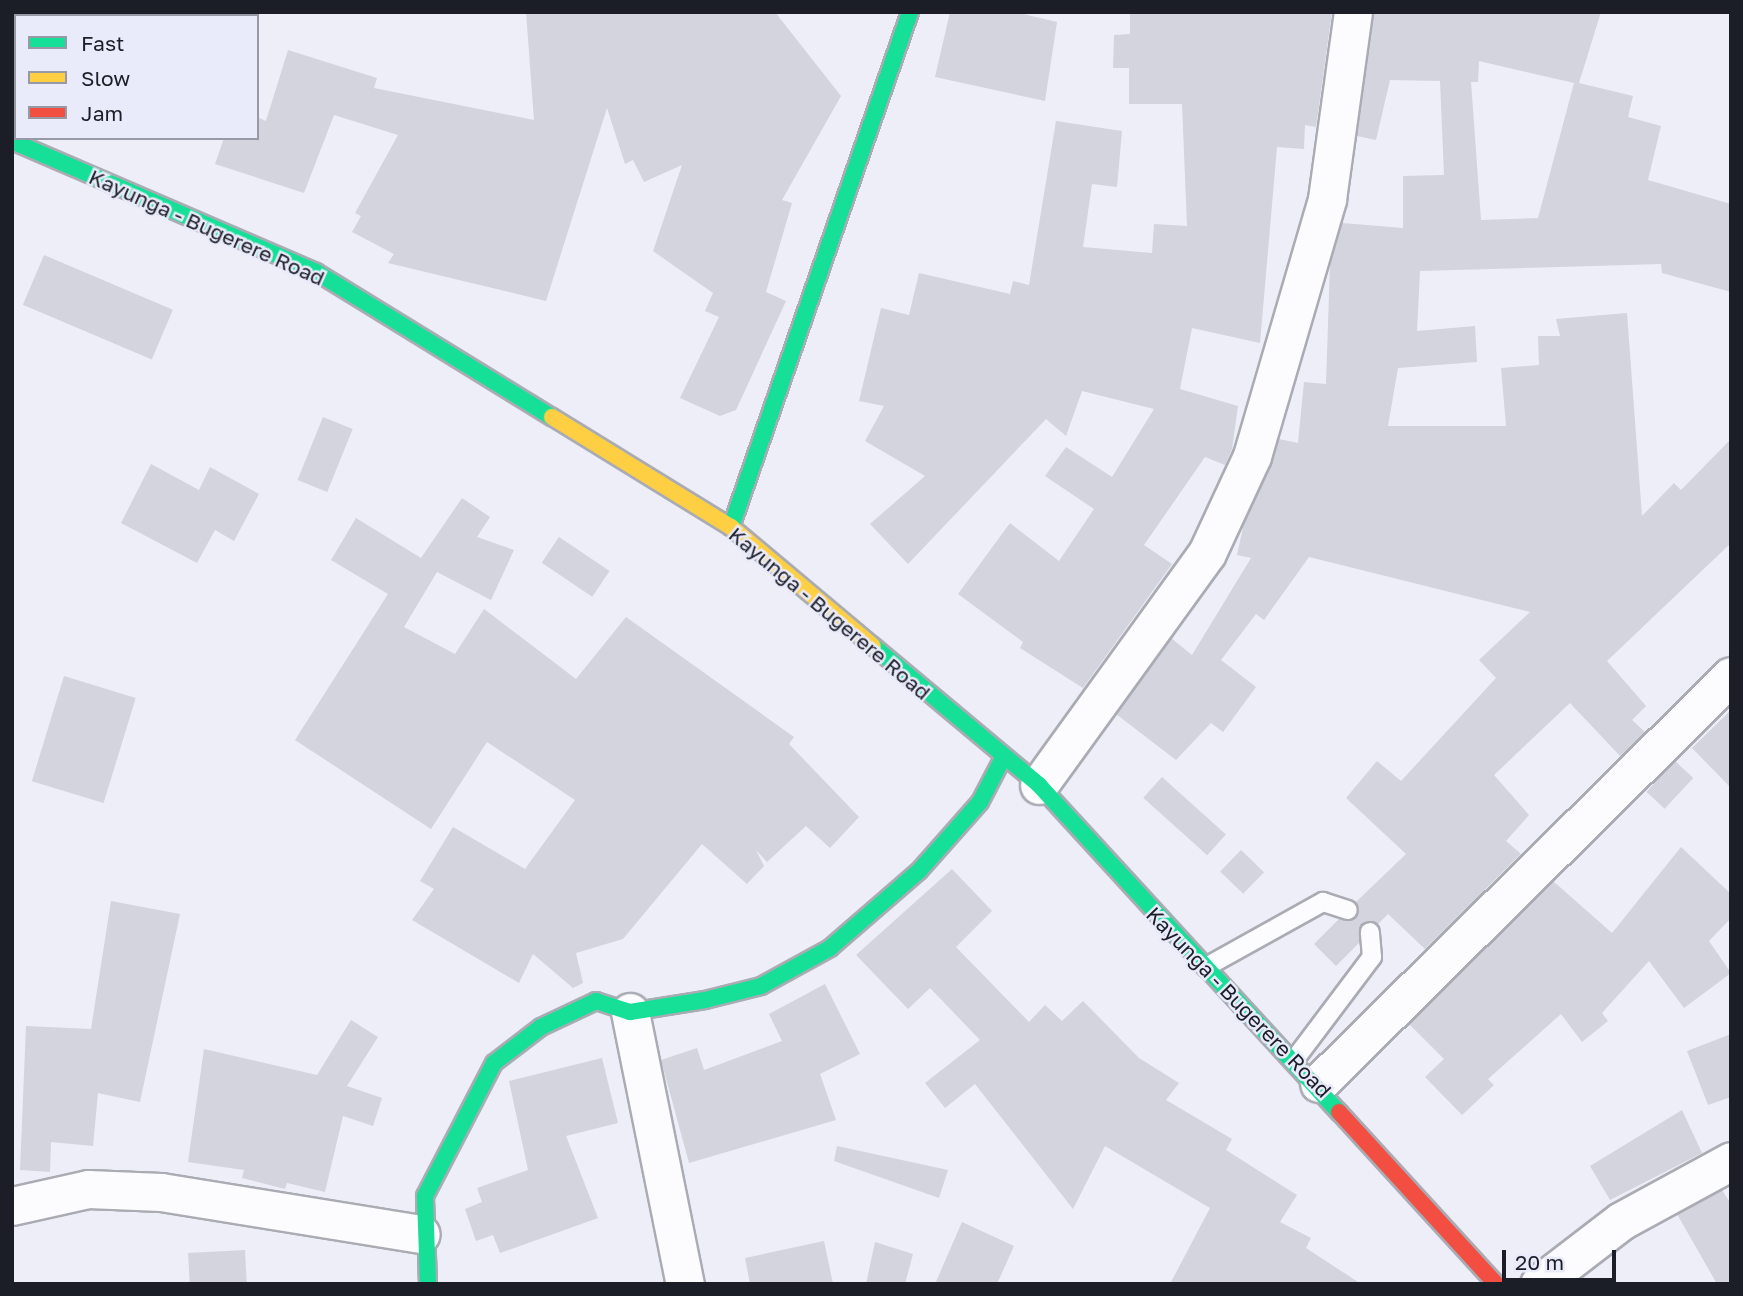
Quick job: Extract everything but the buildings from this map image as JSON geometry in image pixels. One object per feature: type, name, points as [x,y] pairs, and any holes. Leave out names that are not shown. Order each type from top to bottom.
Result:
[{"type":"main road","points":[[731,527],[910,12]]},
{"type":"main road","name":"Kayunga - Bugerere Road","points":[[14,140],[316,272],[731,527],[1002,760],[1039,785],[1206,967],[1307,1071],[1496,1284]]},
{"type":"main road","points":[[428,1284],[421,1234],[425,1196],[494,1063],[541,1027],[596,1001],[630,1012],[761,986],[831,948],[919,871],[979,802],[1002,760]]},
{"type":"street","points":[[1039,785],[1207,553],[1252,456],[1327,199],[1353,12]]},
{"type":"street","points":[[1307,1071],[1731,676]]},
{"type":"street","points":[[630,1012],[685,1284]]},
{"type":"street","points":[[1539,1284],[1621,1221],[1731,1161]]},
{"type":"street","points":[[12,1206],[88,1189],[161,1192],[421,1234]]},
{"type":"lane","points":[[1206,967],[1323,902],[1348,910]]},
{"type":"lane","points":[[1307,1071],[1372,957],[1370,932]]},
{"type":"traffic: fast","points":[[731,527],[910,12]]},
{"type":"traffic: fast","points":[[12,141],[316,272],[552,417]]},
{"type":"traffic: fast","points":[[873,646],[1039,785],[1339,1112]]},
{"type":"traffic: fast","points":[[428,1284],[425,1196],[494,1063],[541,1027],[596,1001],[630,1012],[705,1000],[761,986],[830,948],[919,871],[980,802],[1002,760]]},
{"type":"traffic: slow","points":[[552,417],[731,527],[873,646]]},
{"type":"traffic: jam","points":[[1339,1112],[1496,1284]]}]
